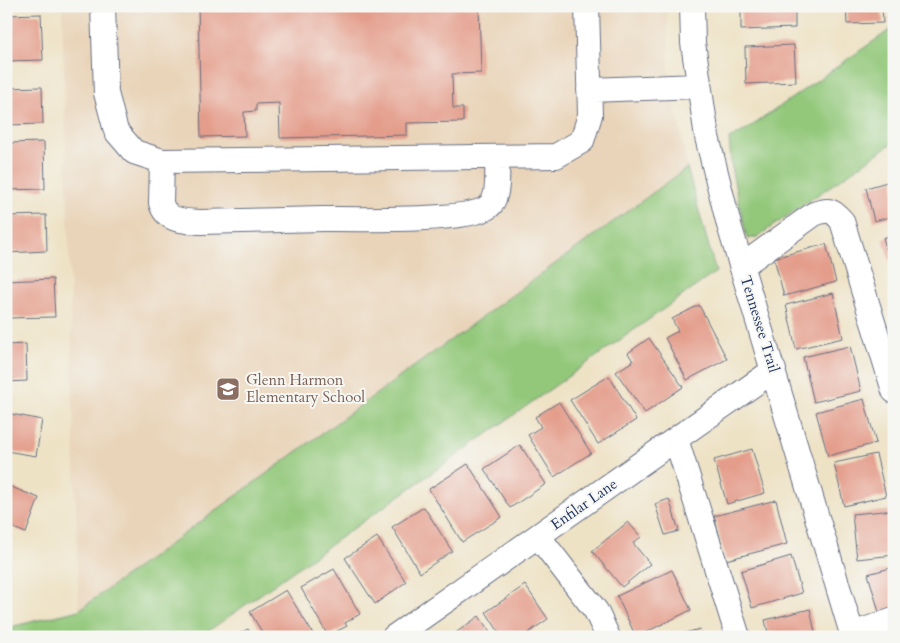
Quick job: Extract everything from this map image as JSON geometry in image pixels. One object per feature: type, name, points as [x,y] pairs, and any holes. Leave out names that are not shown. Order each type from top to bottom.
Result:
[{"type":"street","points":[[103,6],[106,93],[116,130],[134,152],[162,161],[556,156],[582,141],[590,115],[587,6]]},
{"type":"street","name":"Tennessee Trail","points":[[692,6],[693,42],[707,137],[729,225],[774,370],[852,636]]},
{"type":"street","points":[[589,90],[700,86]]},
{"type":"street","points":[[162,161],[161,203],[163,209],[172,218],[201,222],[399,218],[475,213],[489,207],[494,199],[497,185],[497,157]]},
{"type":"street","points":[[742,266],[814,214],[826,210],[836,213],[842,221],[894,391]]},
{"type":"street","name":"Enfilar Lane","points":[[394,637],[774,370]]},
{"type":"street","points":[[676,439],[738,637]]},
{"type":"street","points":[[538,536],[596,611],[608,637]]},
{"type":"street","points":[[852,636],[894,620]]},
{"type":"shaded area","name":"Glenn Harmon Elementary School","points":[[62,6],[667,6],[669,71],[687,168],[79,610]]},
{"type":"green space","points":[[894,27],[894,142],[757,237],[747,239],[732,172],[729,139],[746,130]]},
{"type":"green space","points":[[687,168],[716,272],[200,637],[6,637],[6,628],[79,610]]},
{"type":"building","points":[[198,6],[479,6],[481,73],[452,74],[453,108],[463,108],[463,122],[407,123],[407,135],[280,138],[279,103],[256,104],[256,111],[244,112],[245,136],[201,137]]},
{"type":"building","points":[[741,6],[795,6],[795,28],[741,30]]},
{"type":"building","points":[[846,6],[882,6],[883,23],[847,24]]},
{"type":"building","points":[[41,14],[43,60],[6,61],[6,15]]},
{"type":"building","points":[[794,45],[796,82],[746,84],[745,47]]},
{"type":"building","points":[[42,87],[43,124],[6,125],[6,88]]},
{"type":"building","points":[[44,142],[45,189],[6,190],[6,143]]},
{"type":"building","points":[[894,180],[894,216],[874,221],[866,188]]},
{"type":"building","points":[[46,215],[47,251],[6,253],[6,216]]},
{"type":"building","points":[[894,234],[894,272],[893,272],[883,238]]},
{"type":"building","points":[[826,244],[836,282],[784,296],[774,258]]},
{"type":"building","points":[[53,279],[55,317],[6,318],[6,281]]},
{"type":"building","points":[[833,293],[843,338],[796,349],[786,305]]},
{"type":"building","points":[[699,305],[727,359],[687,380],[665,338],[678,331],[672,319]]},
{"type":"building","points":[[649,338],[683,387],[645,413],[616,372],[633,361],[628,353]]},
{"type":"building","points":[[26,344],[27,381],[6,382],[6,345]]},
{"type":"building","points":[[850,346],[861,391],[814,402],[803,357]]},
{"type":"building","points":[[609,376],[636,420],[598,444],[570,400]]},
{"type":"building","points":[[864,399],[876,443],[828,456],[816,412]]},
{"type":"building","points":[[559,402],[591,453],[554,477],[528,435],[541,427],[535,417]]},
{"type":"building","points":[[6,413],[42,420],[36,456],[6,451]]},
{"type":"building","points":[[520,445],[546,484],[510,508],[484,469]]},
{"type":"building","points":[[752,449],[765,493],[727,504],[714,460]]},
{"type":"building","points":[[876,454],[886,496],[844,506],[834,463]]},
{"type":"building","points":[[468,464],[502,517],[462,542],[429,489]]},
{"type":"building","points":[[6,485],[39,498],[26,533],[6,525]]},
{"type":"building","points":[[669,499],[679,531],[665,535],[655,504]]},
{"type":"building","points":[[776,500],[787,544],[726,560],[714,516]]},
{"type":"building","points":[[424,507],[452,551],[420,573],[392,527]]},
{"type":"building","points":[[894,510],[894,555],[857,559],[852,514]]},
{"type":"building","points":[[628,522],[641,537],[633,543],[650,564],[622,587],[592,551]]},
{"type":"building","points":[[377,537],[406,582],[375,604],[345,558]]},
{"type":"building","points":[[791,556],[802,593],[752,608],[741,571]]},
{"type":"building","points":[[894,567],[894,607],[879,612],[868,574]]},
{"type":"building","points":[[334,569],[360,614],[345,623],[347,626],[328,636],[301,588]]},
{"type":"building","points":[[672,570],[691,610],[636,637],[617,596]]},
{"type":"building","points":[[525,585],[548,619],[522,637],[502,637],[486,612]]},
{"type":"building","points":[[286,590],[315,637],[265,637],[250,612]]},
{"type":"building","points":[[810,609],[816,637],[769,637],[765,620]]},
{"type":"building","points":[[479,616],[493,637],[450,637]]},
{"type":"building","points":[[248,629],[252,637],[233,637]]},
{"type":"building","points":[[700,629],[702,637],[673,637],[673,636]]},
{"type":"place","name":"Glenn Harmon Elementary School","points":[[228,389]]}]
